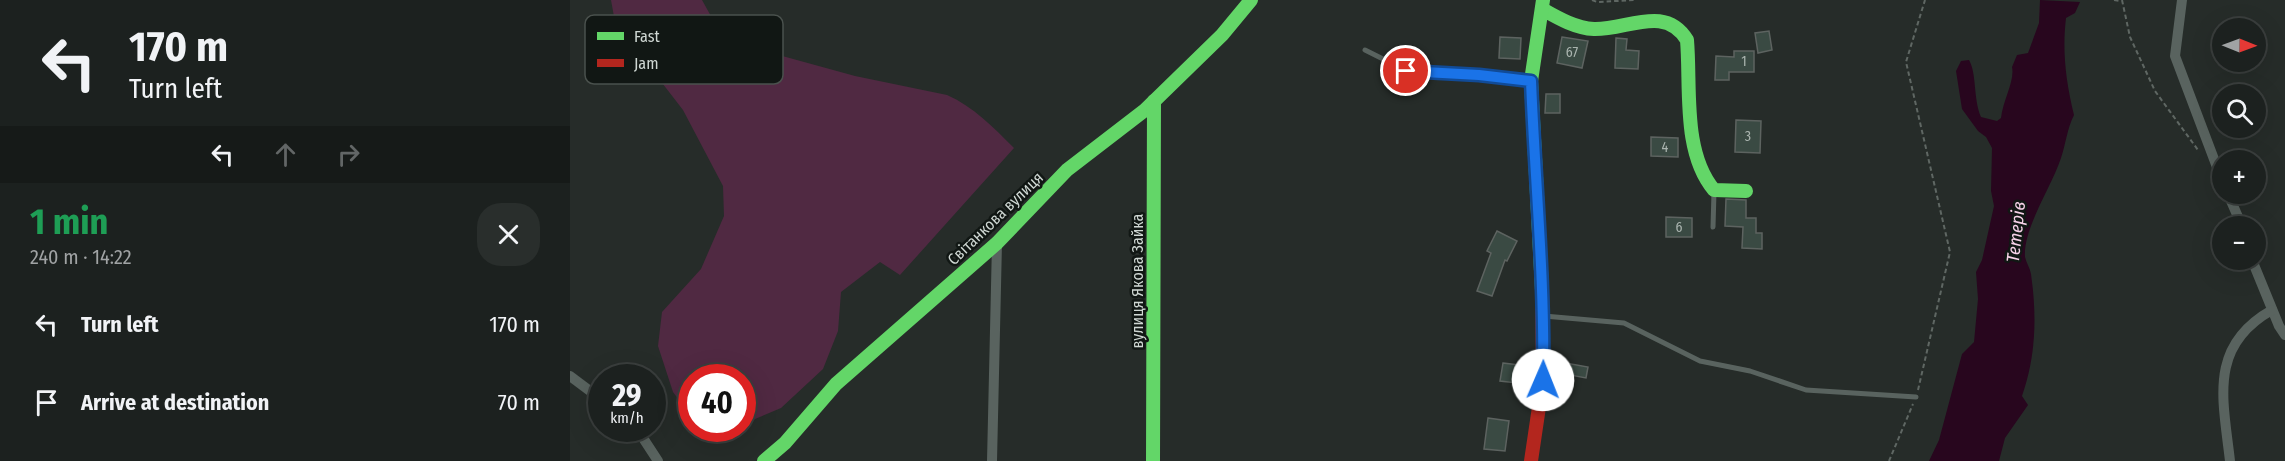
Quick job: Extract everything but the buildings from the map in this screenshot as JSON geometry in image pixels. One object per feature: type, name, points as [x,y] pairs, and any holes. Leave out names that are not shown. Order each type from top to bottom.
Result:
[{"type":"street","name":"Світанкова вулиця","points":[[764,461],[785,443],[836,384],[997,243],[1067,170],[1154,101],[1222,35],[1251,0]]},
{"type":"street","points":[[2182,0],[2175,56],[2212,154]]},
{"type":"street","points":[[1531,461],[1543,380],[1544,316],[1531,81],[1542,4],[1572,24],[1592,29],[1654,21],[1670,23],[1681,29],[1688,51],[1692,120],[1700,169],[1706,183],[1714,190],[1746,191]]},
{"type":"street","name":"вулиця Якова Зайка","points":[[1152,461],[1154,101]]},
{"type":"street","points":[[992,461],[997,243]]},
{"type":"street","points":[[2257,270],[2272,310],[2285,335]]},
{"type":"street","points":[[2230,461],[2222,386],[2230,349],[2256,319],[2272,310]]},
{"type":"street","points":[[570,376],[588,390]]},
{"type":"street","points":[[646,442],[658,461]]},
{"type":"lane","points":[[1365,50],[1409,72],[1479,75],[1531,81]]},
{"type":"lane","points":[[1713,227],[1714,190]]},
{"type":"lane","points":[[1544,316],[1624,323],[1700,361],[1750,371],[1806,390],[1916,397]]},
{"type":"path","points":[[1592,0],[1597,2],[1636,0]]},
{"type":"path","points":[[1889,461],[1916,397],[1950,252],[1906,62],[1925,0]]},
{"type":"path","points":[[2114,0],[2121,0],[2130,37],[2155,91],[2204,159]]},
{"type":"shaded area","points":[[611,0],[702,0],[710,15],[614,15]]},
{"type":"shaded area","points":[[783,56],[855,76],[947,95],[975,112],[1014,148],[900,275],[880,262],[841,292],[838,331],[823,369],[781,408],[756,419],[756,364],[678,364],[678,399],[673,392],[666,364],[664,364],[658,346],[662,312],[701,269],[724,216],[723,186],[683,110],[663,84],[783,84]]},
{"type":"water","name":"Тетерів","points":[[2040,0],[2080,2],[2075,13],[2066,18],[2064,43],[2074,115],[2057,169],[2033,220],[2026,246],[2025,257],[2033,290],[2034,321],[2033,351],[2022,396],[2028,405],[2005,438],[1999,461],[1929,461],[1939,440],[1962,354],[1974,342],[1978,299],[1976,272],[1982,260],[1994,206],[1991,191],[1992,148],[1986,137],[1978,131],[1962,109],[1956,71],[1961,61],[1969,60],[1981,117],[1997,121],[2001,118],[2012,78],[2012,67],[2017,55],[2028,53],[2039,23]]},
{"type":"traffic: fast","points":[[764,461],[785,443],[836,384],[997,243],[1067,170],[1145,110],[1222,35],[1251,0]]},
{"type":"traffic: fast","points":[[1542,290],[1531,81],[1543,0]]},
{"type":"traffic: fast","points":[[1542,9],[1580,27],[1607,28],[1657,21],[1668,23],[1678,29],[1687,40],[1692,138],[1704,175],[1714,190],[1746,191]]},
{"type":"traffic: fast","points":[[1153,461],[1154,101]]},
{"type":"traffic: jam","points":[[1531,461],[1543,380],[1542,290]]},
{"type":"route","points":[[1406,71],[1490,75],[1531,81],[1534,173],[1542,251],[1543,380]]}]
